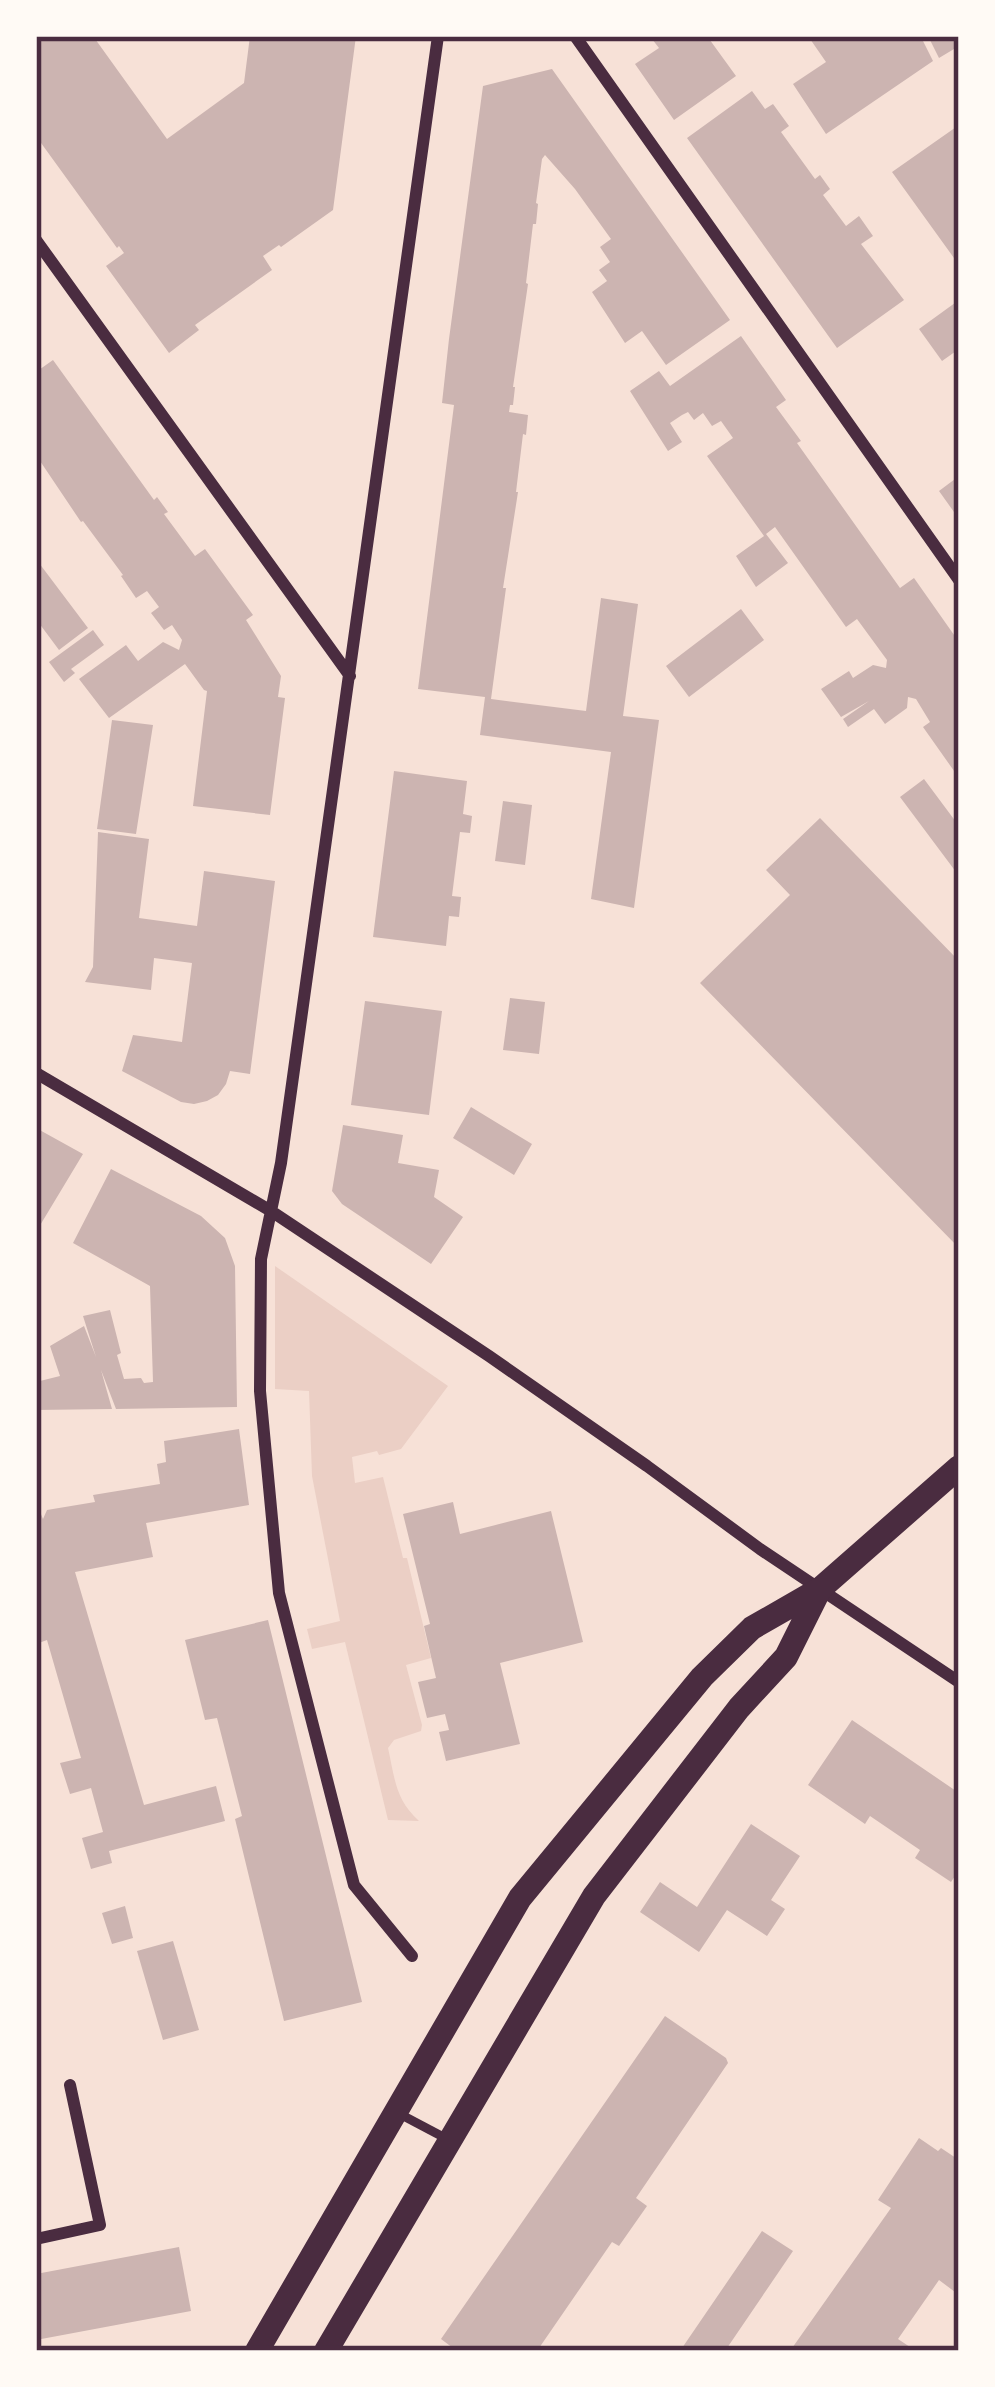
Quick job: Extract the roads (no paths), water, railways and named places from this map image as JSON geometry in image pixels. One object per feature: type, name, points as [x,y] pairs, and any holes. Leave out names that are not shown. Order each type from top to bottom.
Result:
[{"type":"main road","points":[[256,2351],[520,1898],[702,1677],[752,1628],[820,1588],[959,1467]]},
{"type":"main road","points":[[326,2351],[593,1895],[727,1724],[787,1657],[820,1588]]},
{"type":"street","points":[[412,1956],[354,1885],[279,1593],[260,1391],[261,1259],[281,1163],[438,36]]},
{"type":"street","points":[[575,36],[959,580]]},
{"type":"street","points":[[36,240],[350,677]]},
{"type":"street","points":[[36,1073],[271,1211],[959,1682]]},
{"type":"street","points":[[36,2239],[100,2225],[70,2085]]},
{"type":"lane","points":[[396,2112],[449,2140]]}]
